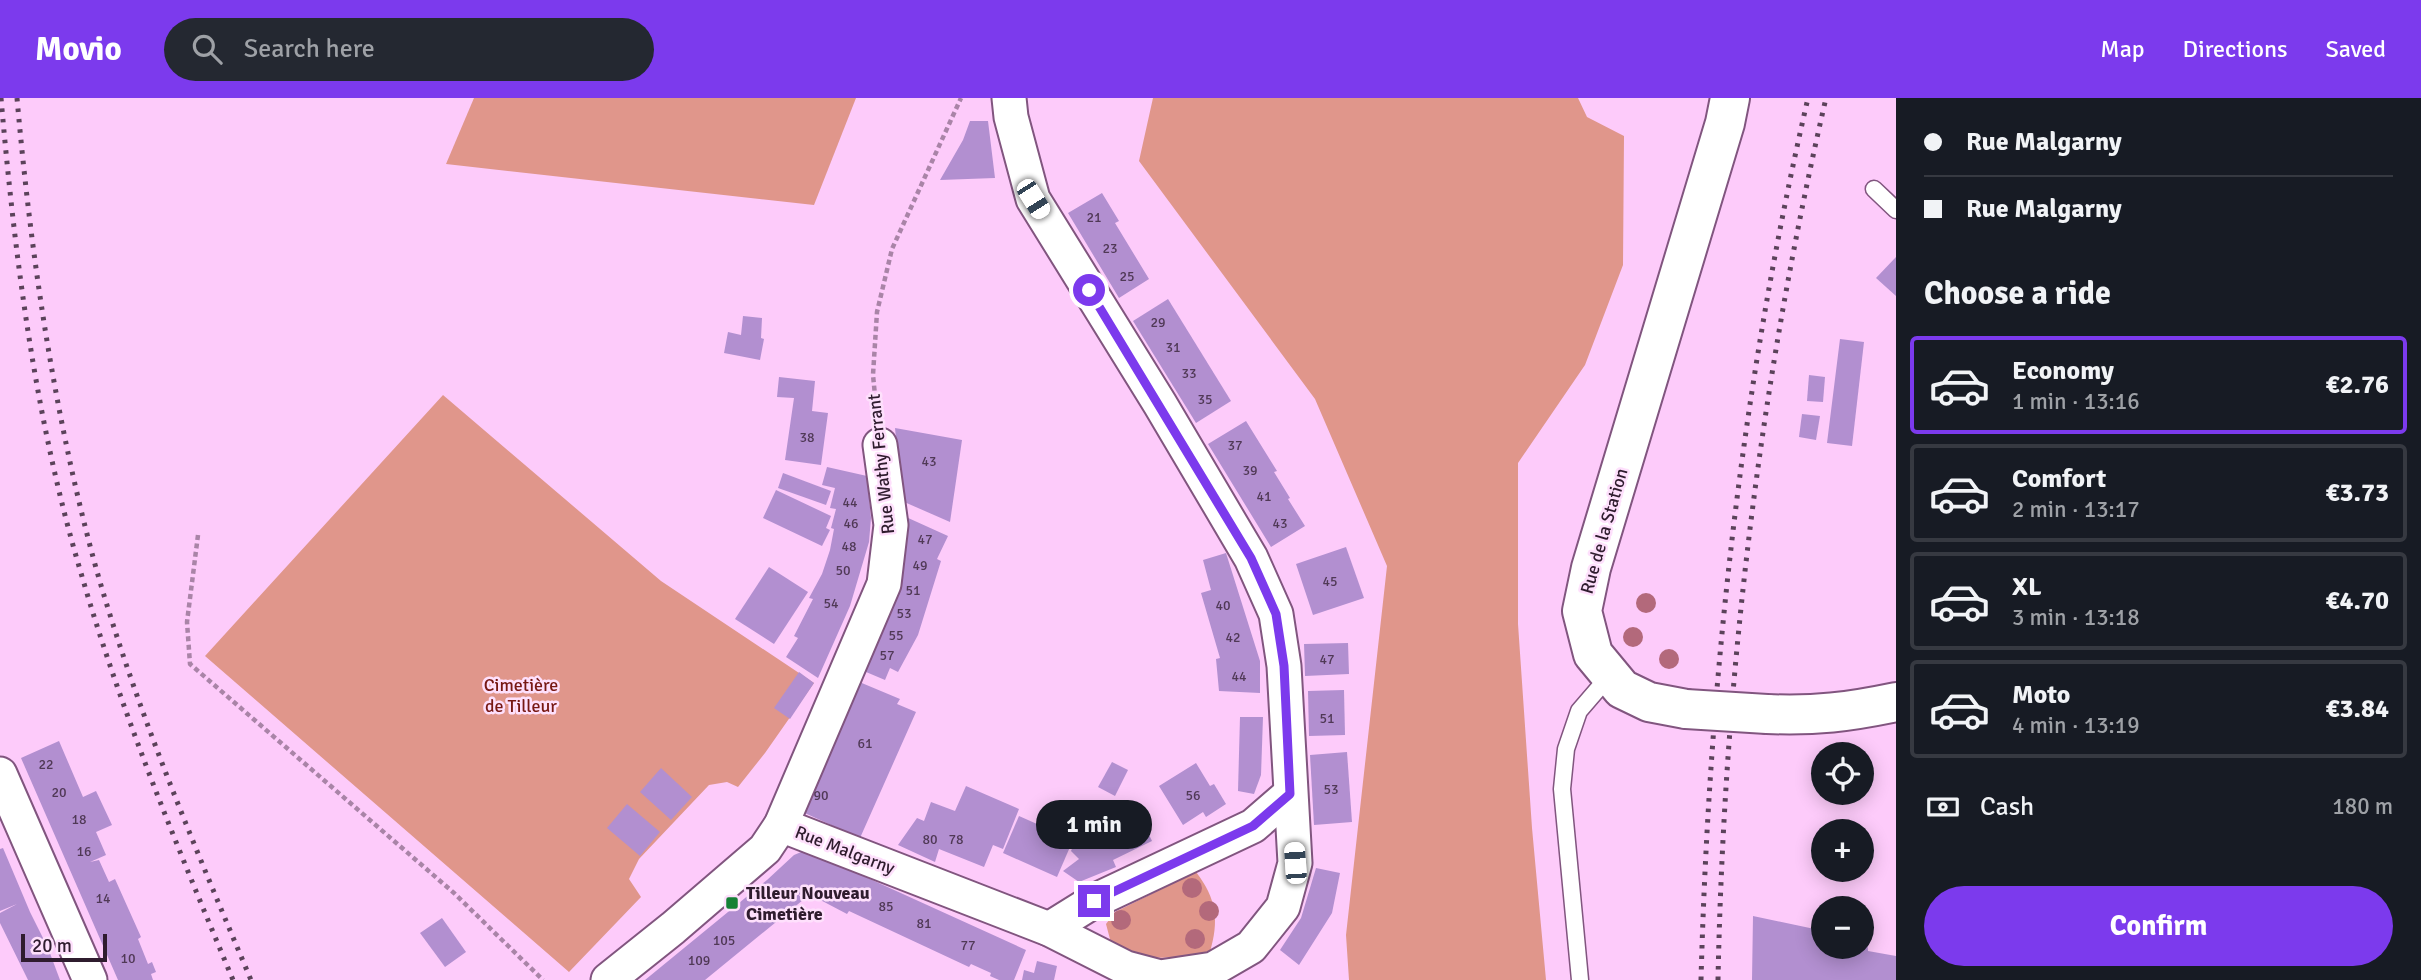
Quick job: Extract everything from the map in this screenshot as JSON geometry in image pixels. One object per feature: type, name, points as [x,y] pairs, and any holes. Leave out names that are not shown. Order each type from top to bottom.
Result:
[{"type":"street","name":"Rue Malgarny","points":[[608,980],[765,849],[781,825],[1049,929],[1126,968],[1160,977],[1213,969],[1251,947],[1283,907],[1295,863],[1284,666],[1276,614],[1251,558],[1033,199],[1011,117],[1009,98]]},
{"type":"street","name":"Rue de la Station","points":[[1730,98],[1721,136],[1591,568],[1582,611],[1593,654],[1622,689],[1649,702],[1686,709],[1808,716],[1846,713],[1896,702]]},
{"type":"street","name":"Rue Wathy Ferrant","points":[[781,825],[884,584],[891,525],[880,445]]},
{"type":"street","points":[[0,774],[90,980]]},
{"type":"street","points":[[1049,929],[1094,901],[1253,826],[1290,794]]},
{"type":"lane","points":[[1874,189],[1896,210]]},
{"type":"lane","points":[[1580,980],[1562,789],[1566,749],[1579,710],[1610,674]]},
{"type":"path","name":"Rue Wathy Ferrant","points":[[880,445],[873,375],[877,312],[892,249],[961,98]]},
{"type":"path","points":[[198,536],[187,622],[190,664],[454,893],[543,980]]},
{"type":"green space","points":[[474,98],[856,98],[814,205],[446,164]]},
{"type":"green space","points":[[1153,98],[1578,98],[1587,117],[1624,136],[1623,265],[1585,365],[1518,463],[1518,624],[1546,980],[1349,980],[1346,935],[1387,566],[1315,399],[1139,161]]},
{"type":"green space","name":"Cimetière de Tilleur","points":[[443,395],[661,581],[814,683],[738,787],[727,782],[709,785],[639,859],[629,879],[641,897],[569,972],[205,656]]},
{"type":"green space","points":[[1196,872],[1208,892],[1214,910],[1215,930],[1210,952],[1147,957],[1123,950],[1111,943],[1106,924],[1115,912]]},
{"type":"building","points":[[970,121],[988,121],[995,178],[940,180],[963,140]]},
{"type":"building","points":[[1102,193],[1119,221],[1115,223],[1149,279],[1119,298],[1068,213]]},
{"type":"building","points":[[1896,257],[1896,296],[1876,278]]},
{"type":"building","points":[[1168,299],[1231,401],[1196,423],[1133,321]]},
{"type":"building","points":[[743,316],[762,318],[761,338],[764,339],[760,360],[724,353],[728,332],[741,335]]},
{"type":"building","points":[[1840,339],[1864,342],[1852,446],[1827,443]]},
{"type":"building","points":[[1809,375],[1825,377],[1823,402],[1807,401]]},
{"type":"building","points":[[779,377],[815,381],[812,411],[828,413],[821,465],[785,460],[794,398],[777,397]]},
{"type":"building","points":[[1802,414],[1820,416],[1816,440],[1799,437]]},
{"type":"building","points":[[1246,421],[1277,471],[1274,472],[1305,526],[1271,547],[1208,444]]},
{"type":"building","points":[[895,428],[962,440],[950,522],[902,501]]},
{"type":"building","points":[[827,467],[867,476],[871,518],[869,542],[850,606],[818,678],[786,657],[798,638],[794,636],[813,599],[809,598],[822,574],[830,550],[834,529],[831,528],[836,509],[830,508],[835,488],[822,485]]},
{"type":"building","points":[[783,473],[831,491],[826,505],[778,488]]},
{"type":"building","points":[[776,490],[831,516],[826,528],[830,530],[822,546],[763,518]]},
{"type":"building","points":[[906,517],[948,536],[937,559],[941,561],[918,635],[898,672],[890,668],[885,680],[859,669]]},
{"type":"building","points":[[1346,547],[1364,598],[1313,615],[1296,564]]},
{"type":"building","points":[[1226,553],[1260,661],[1260,693],[1219,691],[1216,659],[1220,658],[1201,593],[1211,590],[1203,560]]},
{"type":"building","points":[[769,567],[808,592],[774,644],[735,619]]},
{"type":"building","points":[[1348,643],[1349,674],[1305,676],[1304,644]]},
{"type":"building","points":[[799,672],[814,683],[790,719],[774,708]]},
{"type":"building","points":[[857,681],[900,699],[897,704],[916,712],[860,838],[798,810]]},
{"type":"building","points":[[1344,690],[1345,735],[1309,736],[1308,691]]},
{"type":"building","points":[[1240,717],[1263,717],[1261,775],[1254,794],[1238,791]]},
{"type":"building","points":[[59,741],[83,797],[96,791],[112,825],[96,832],[106,855],[90,862],[99,860],[109,882],[115,879],[141,937],[138,939],[148,964],[152,962],[156,972],[151,974],[153,980],[118,980],[21,758]]},
{"type":"building","points":[[1347,752],[1352,822],[1314,825],[1310,755]]},
{"type":"building","points":[[1112,762],[1128,770],[1115,796],[1098,787]]},
{"type":"building","points":[[1196,763],[1210,786],[1214,784],[1226,804],[1206,817],[1203,812],[1183,825],[1159,786]]},
{"type":"building","points":[[661,768],[692,797],[671,820],[640,792]]},
{"type":"building","points":[[966,786],[1019,809],[1003,849],[993,845],[984,867],[939,849],[935,862],[898,845],[917,818],[924,821],[931,802],[955,811]]},
{"type":"building","points":[[627,804],[660,832],[640,856],[607,828]]},
{"type":"building","points":[[1019,816],[1073,840],[1057,877],[1003,853]]},
{"type":"building","points":[[1143,822],[1152,841],[1113,860],[1116,867],[1079,882],[1063,871],[1079,859],[1071,851],[1082,824],[1104,841]]},
{"type":"building","points":[[3,848],[60,980],[28,980],[0,923],[0,913],[17,904],[0,911],[0,849]]},
{"type":"building","points":[[806,850],[1026,950],[1014,980],[999,980],[990,976],[991,973],[971,964],[969,967],[849,911],[847,914],[809,894],[807,897],[798,894],[803,900],[705,980],[645,980],[794,855]]},
{"type":"building","points":[[1316,868],[1340,873],[1332,913],[1299,965],[1280,950],[1301,918]]},
{"type":"building","points":[[1753,916],[1811,928],[1811,959],[1874,959],[1874,952],[1896,956],[1896,980],[1752,980]]},
{"type":"building","points":[[442,918],[466,952],[445,967],[420,933]]},
{"type":"building","points":[[1037,961],[1057,966],[1054,980],[1022,980],[1024,970],[1034,973]]},
{"type":"railway","points":[[1,98],[29,338],[65,515],[97,625],[132,728],[233,980]]},
{"type":"railway","points":[[17,98],[29,217],[46,335],[68,452],[96,568],[148,725],[251,980]]},
{"type":"railway","points":[[1701,980],[1712,758],[1732,536],[1764,316],[1808,98]]},
{"type":"railway","points":[[1718,980],[1728,758],[1749,536],[1782,316],[1826,98]]},
{"type":"place","name":"Tilleur Nouveau Cimetière","points":[[732,903]]},
{"type":"route","points":[[1089,290],[1251,558],[1276,614],[1284,666],[1290,794],[1253,826],[1094,901]]}]
